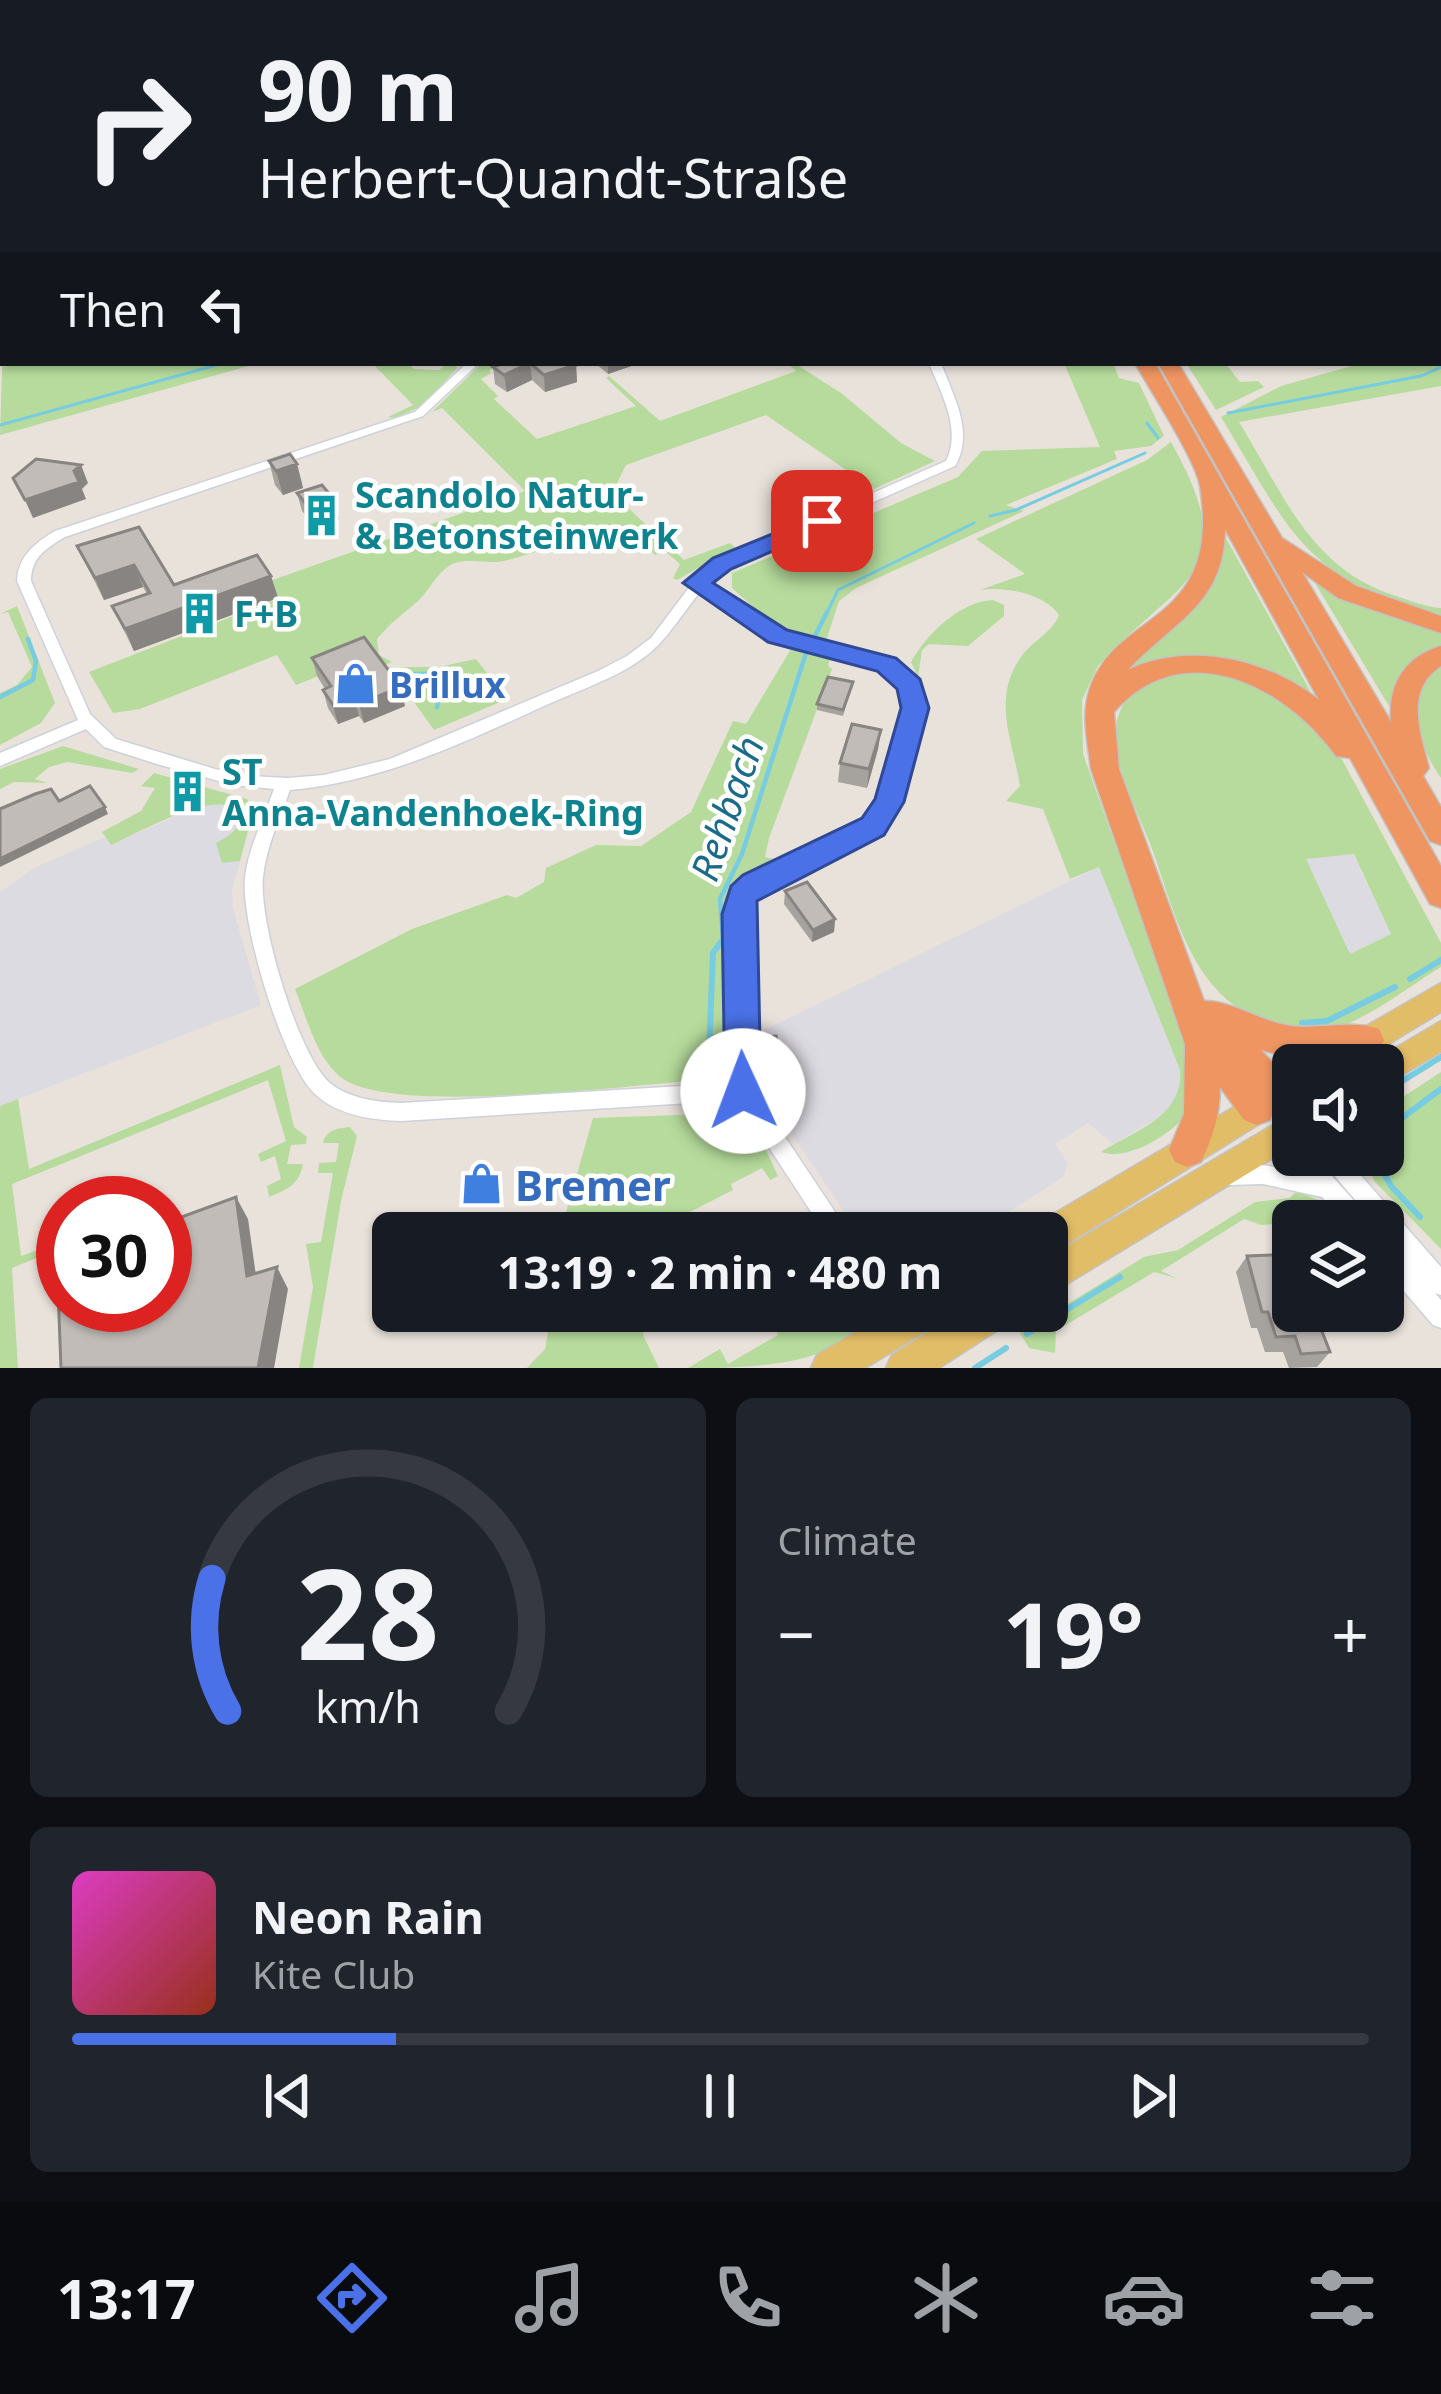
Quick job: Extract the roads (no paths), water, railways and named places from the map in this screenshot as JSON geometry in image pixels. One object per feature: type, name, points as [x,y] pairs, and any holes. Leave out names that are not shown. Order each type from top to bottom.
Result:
[{"type":"highway","points":[[1147,366],[1180,405],[1268,535],[1421,819]]},
{"type":"highway","points":[[1169,366],[1180,405]]},
{"type":"highway","points":[[1205,447],[1213,544],[1207,572],[1179,610],[1113,666],[1098,716],[1105,769],[1181,977],[1229,1077],[1272,1110]]},
{"type":"highway","points":[[1211,481],[1421,819]]},
{"type":"highway","points":[[1268,535],[1347,592],[1441,626]]},
{"type":"highway","points":[[1441,655],[1417,669],[1403,693],[1421,819],[1441,896]]},
{"type":"highway","points":[[1098,716],[1114,692],[1148,671],[1198,665],[1249,674],[1284,689],[1315,712],[1421,819]]},
{"type":"highway","points":[[1203,1020],[1317,1046],[1367,1040]]},
{"type":"highway","points":[[1188,1150],[1204,1096],[1203,1020]]},
{"type":"main road","points":[[1361,1044],[1441,996]]},
{"type":"main road","points":[[1404,1058],[1441,1034]]},
{"type":"main road","points":[[1068,1224],[1188,1150],[1272,1125]]},
{"type":"main road","points":[[1068,1265],[1214,1176],[1272,1132]]},
{"type":"main road","points":[[830,1368],[869,1332]]},
{"type":"main road","points":[[904,1368],[961,1332]]},
{"type":"street","points":[[470,366],[419,414],[60,534],[35,550],[23,572],[24,581],[86,719],[110,743],[222,777],[284,784],[322,782],[404,760],[615,668],[649,648],[696,583],[722,563],[951,463],[960,446],[936,366]]},
{"type":"street","points":[[696,583],[764,630],[886,664],[910,685],[915,708],[890,802],[873,826],[754,884],[742,895],[739,1091],[823,1212]]},
{"type":"street","points":[[0,757],[86,719]]},
{"type":"street","points":[[284,784],[256,868],[253,904],[300,1055],[323,1090],[353,1105],[401,1112],[739,1091]]},
{"type":"street","points":[[1214,1176],[1263,1174],[1329,1188]]},
{"type":"street","points":[[1321,1176],[1340,1200]]},
{"type":"street","points":[[1348,1176],[1441,1285]]},
{"type":"street","points":[[1357,1176],[1367,1198]]},
{"type":"street","points":[[1404,1274],[1441,1317]]},
{"type":"waterway","points":[[0,425],[213,366]]},
{"type":"waterway","name":"Rehbach","points":[[1228,413],[1421,376],[1441,367]]},
{"type":"waterway","points":[[1147,423],[1158,438]]},
{"type":"waterway","name":"Rehbach","points":[[990,516],[1016,510],[1145,453]]},
{"type":"waterway","name":"Rehbach","points":[[826,615],[838,590],[974,523]]},
{"type":"waterway","name":"Rehbach","points":[[721,942],[720,899],[742,854],[805,656],[827,612]]},
{"type":"waterway","points":[[0,697],[33,680],[36,661],[28,639]]},
{"type":"waterway","points":[[412,674],[456,674],[458,679],[439,692],[437,707]]},
{"type":"waterway","name":"Rehbach","points":[[721,942],[713,953],[709,1053],[725,1087]]},
{"type":"waterway","points":[[1410,979],[1441,960]]},
{"type":"waterway","points":[[1302,1023],[1327,1021],[1395,987]]},
{"type":"waterway","points":[[1404,1080],[1441,1057]]},
{"type":"waterway","points":[[1404,1116],[1441,1089]]},
{"type":"waterway","name":"Rehbach","points":[[730,1097],[737,1120]]},
{"type":"waterway","points":[[1386,1176],[1420,1217]]},
{"type":"waterway","points":[[1027,1334],[1120,1277]]},
{"type":"waterway","points":[[975,1368],[1006,1348]]},
{"type":"place","name":"Scandolo Natur- & Betonsteinwerk","points":[[321,515]]},
{"type":"place","name":"F+B","points":[[200,613]]},
{"type":"place","name":"Brillux","points":[[355,684]]},
{"type":"place","name":"ST Anna-Vandenhoek-Ring","points":[[188,792]]},
{"type":"place","name":"Bremer","points":[[481,1184]]}]
